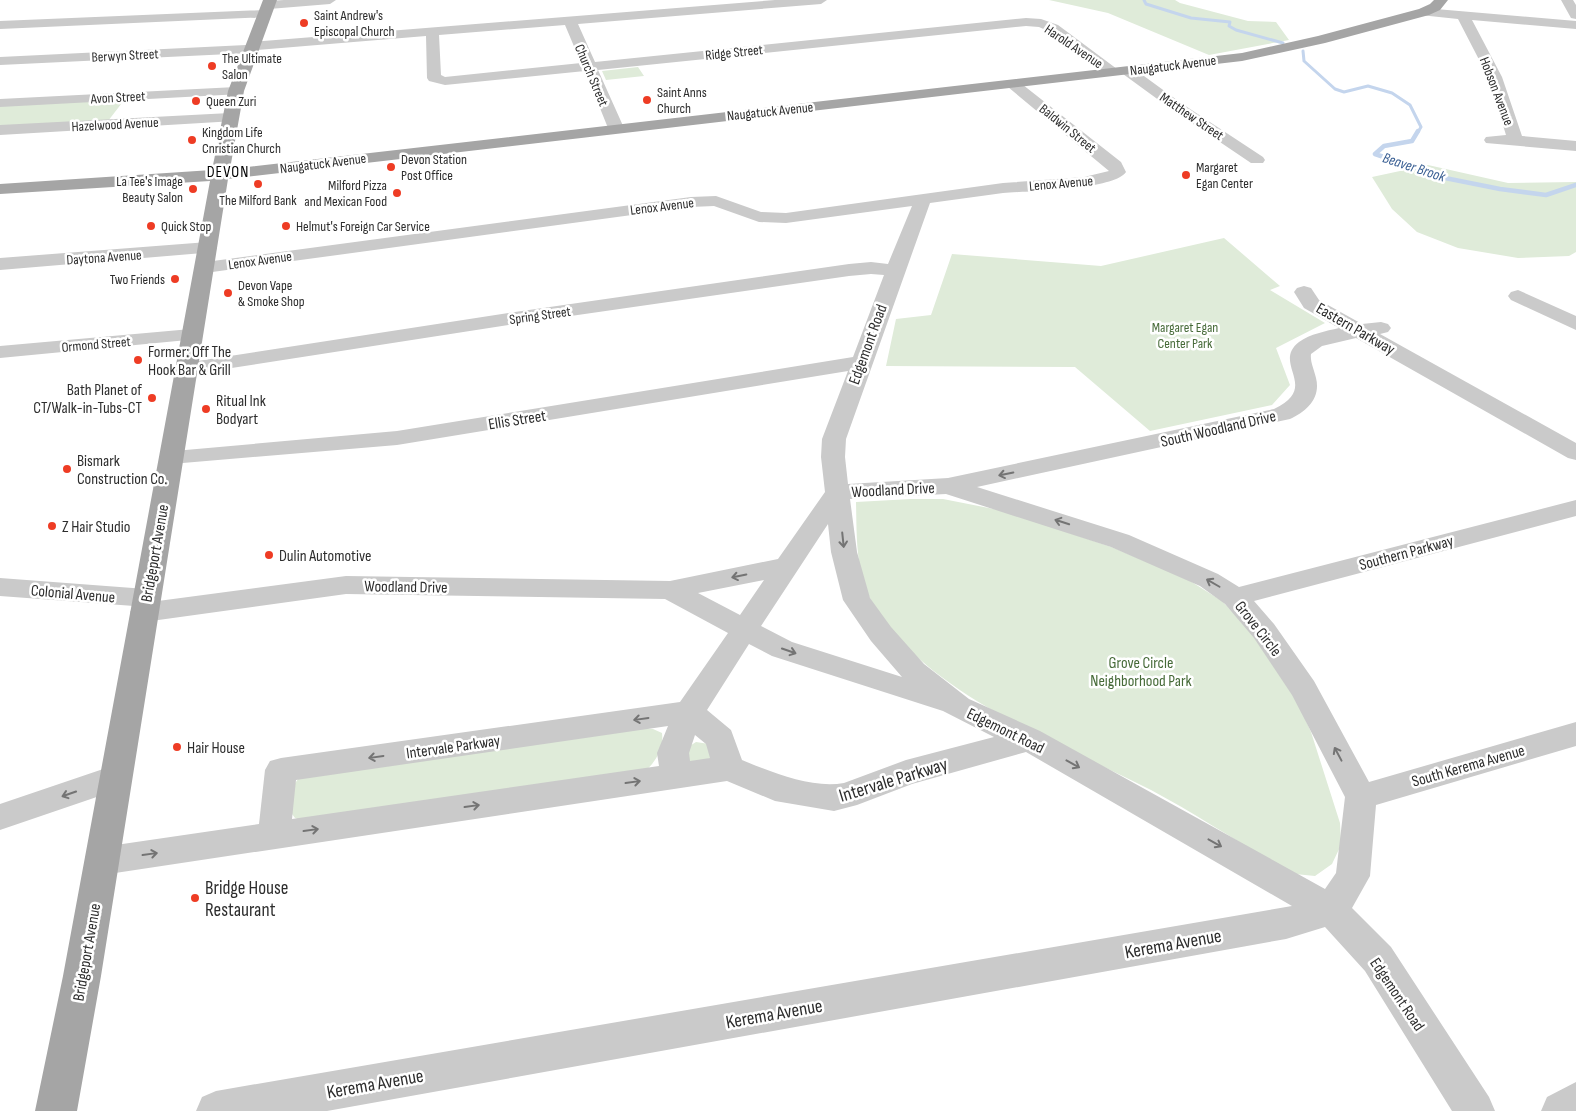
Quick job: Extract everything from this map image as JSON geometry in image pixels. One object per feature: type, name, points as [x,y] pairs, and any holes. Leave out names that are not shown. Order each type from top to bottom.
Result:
[{"type":"main road","name":"Naugatuck Avenue","points":[[0,189],[219,175],[616,128],[1121,72],[1259,54],[1424,12],[1435,7],[1441,0]]},
{"type":"main road","name":"Bridgeport Avenue","points":[[56,1111],[102,861],[219,175],[236,92],[268,6]]},
{"type":"street","points":[[0,25],[330,0]]},
{"type":"street","points":[[642,0],[650,14]]},
{"type":"street","name":"Berwyn Street","points":[[0,60],[251,48],[821,0]]},
{"type":"street","points":[[1567,0],[1576,15]]},
{"type":"street","points":[[1424,12],[1576,25]]},
{"type":"street","name":"Hobson Avenue","points":[[1464,16],[1494,77],[1515,140]]},
{"type":"street","name":"Church Street","points":[[570,20],[588,68],[616,128]]},
{"type":"street","name":"Harold Avenue","points":[[1034,22],[1053,28],[1121,72]]},
{"type":"street","name":"Ridge Street","points":[[432,32],[434,78],[445,82],[1034,22]]},
{"type":"street","name":"Matthew Street","points":[[1121,72],[1257,160]]},
{"type":"street","name":"Baldwin Street","points":[[1013,84],[1116,166],[1118,172],[1116,174]]},
{"type":"street","name":"Avon Street","points":[[0,103],[236,92]]},
{"type":"street","name":"Hazelwood Avenue","points":[[0,130],[230,118]]},
{"type":"street","points":[[1492,140],[1515,140],[1576,146]]},
{"type":"street","name":"Lenox Avenue","points":[[206,258],[691,202],[724,203],[759,217],[778,218],[1003,188],[1084,182],[1116,174]]},
{"type":"street","name":"Edgemont Road","points":[[923,199],[834,439],[833,457],[844,552],[858,600],[881,634],[914,672],[958,707],[1029,739],[1331,910],[1378,959],[1475,1111]]},
{"type":"street","name":"Daytona Avenue","points":[[0,264],[206,258]]},
{"type":"street","name":"Spring Street","points":[[186,369],[516,318],[849,270],[871,268],[896,271]]},
{"type":"street","name":"Eastern Parkway","points":[[1576,437],[1321,295],[1304,292],[1312,304],[1576,452]]},
{"type":"street","points":[[1518,296],[1576,324]]},
{"type":"street","name":"South Woodland Drive","points":[[948,486],[1284,413],[1297,405],[1308,392],[1300,361],[1302,350],[1317,341],[1358,330],[1381,328]]},
{"type":"street","name":"Ormond Street","points":[[0,352],[191,335]]},
{"type":"street","name":"Ellis Street","points":[[171,457],[398,438],[861,362]]},
{"type":"street","name":"South Woodland Drive","points":[[1016,507],[1035,478],[1054,464]]},
{"type":"street","name":"Woodland Drive","points":[[145,605],[346,585],[670,590],[787,566],[837,492],[948,486]]},
{"type":"street","name":"Grove Circle","points":[[948,486],[1120,541],[1209,580],[1235,597],[1264,631],[1304,689],[1361,797]]},
{"type":"street","name":"Southern Parkway","points":[[1235,597],[1576,508]]},
{"type":"street","points":[[677,776],[673,753],[689,712],[787,566]]},
{"type":"street","name":"Colonial Avenue","points":[[0,586],[145,605]]},
{"type":"street","name":"Woodland Drive","points":[[670,590],[782,649],[958,707]]},
{"type":"street","points":[[102,861],[729,768],[720,738],[689,712]]},
{"type":"street","name":"Intervale Parkway","points":[[274,836],[281,770],[689,712]]},
{"type":"street","name":"South Kerema Avenue","points":[[1361,797],[1576,734]]},
{"type":"street","name":"Intervale Parkway","points":[[729,768],[775,788],[834,798],[846,796],[906,773],[1029,739]]},
{"type":"street","points":[[0,817],[116,778]]},
{"type":"street","points":[[1331,910],[1353,876],[1361,797]]},
{"type":"street","name":"Kerema Avenue","points":[[216,1111],[1286,923],[1331,910]]},
{"type":"street","points":[[1562,1111],[1576,1102]]},
{"type":"green space","points":[[1049,0],[1175,0],[1180,3],[1248,21],[1276,22],[1289,40],[1209,55],[1108,13]]},
{"type":"green space","points":[[638,67],[644,76],[606,80],[602,71]]},
{"type":"green space","points":[[125,99],[108,121],[0,128],[0,104]]},
{"type":"green space","points":[[1428,165],[1508,183],[1576,182],[1576,252],[1569,256],[1518,258],[1458,248],[1417,232],[1392,209],[1372,177]]},
{"type":"green space","name":"Margaret Egan Center Park","points":[[1224,238],[1280,286],[1270,290],[1325,323],[1276,348],[1290,385],[1272,405],[1150,431],[1075,367],[886,366],[896,319],[931,315],[952,254],[1101,266]]},
{"type":"green space","name":"Grove Circle Neighborhood Park","points":[[943,499],[1009,512],[1114,548],[1187,579],[1222,601],[1251,632],[1286,677],[1311,732],[1340,823],[1341,845],[1332,864],[1315,876],[1295,874],[1151,790],[1043,737],[969,696],[906,647],[873,604],[862,577],[859,563],[856,502]]},
{"type":"green space","points":[[640,728],[653,729],[662,733],[662,744],[658,754],[644,772],[303,821],[295,818],[289,810],[292,787],[299,778]]},
{"type":"green space","points":[[696,742],[709,744],[712,758],[689,763],[685,749]]},
{"type":"waterway","name":"Beaver Brook","points":[[1144,0],[1146,4],[1191,18],[1230,22],[1229,26],[1236,30],[1283,43]]},
{"type":"waterway","name":"Beaver Brook","points":[[1303,51],[1304,61],[1335,89],[1344,92],[1368,86],[1392,93],[1410,105],[1421,127],[1418,132]]},
{"type":"waterway","name":"Beaver Brook","points":[[1418,131],[1412,141],[1384,146],[1375,154],[1445,178],[1500,189],[1546,195],[1576,185]]},
{"type":"place","name":"Saint Andrew's Episcopal Church","points":[[304,23]]},
{"type":"place","name":"The Ultimate Salon","points":[[212,66]]},
{"type":"place","name":"Saint Anns Church","points":[[647,100]]},
{"type":"place","name":"Queen Zuri","points":[[196,101]]},
{"type":"place","name":"Kingdom Life Cnristian Church","points":[[192,140]]},
{"type":"place","name":"Devon Station Post Office","points":[[391,167]]},
{"type":"place","name":"Margaret Egan Center","points":[[1186,175]]},
{"type":"place","name":"The Milford Bank","points":[[258,184]]},
{"type":"place","name":"La Tee's Image Beauty Salon","points":[[193,189]]},
{"type":"place","name":"Milford Pizza and Mexican Food","points":[[397,193]]},
{"type":"place","name":"Quick Stop","points":[[151,226]]},
{"type":"place","name":"Helmut's Foreign Car Service","points":[[286,226]]},
{"type":"place","name":"Two Friends","points":[[175,279]]},
{"type":"place","name":"Devon Vape & Smoke Shop","points":[[228,293]]},
{"type":"place","name":"Former: Off The Hook Bar & Grill","points":[[138,360]]},
{"type":"place","name":"Bath Planet of CT/Walk-in-Tubs-CT","points":[[152,398]]},
{"type":"place","name":"Ritual Ink Bodyart","points":[[206,409]]},
{"type":"place","name":"Bismark Construction Co.","points":[[67,469]]},
{"type":"place","name":"Z Hair Studio","points":[[52,526]]},
{"type":"place","name":"Dulin Automotive","points":[[269,555]]},
{"type":"place","name":"Hair House","points":[[177,747]]},
{"type":"place","name":"Bridge House Restaurant","points":[[195,898]]},
{"type":"district","name":"DEVON","points":[[228,171]]}]
